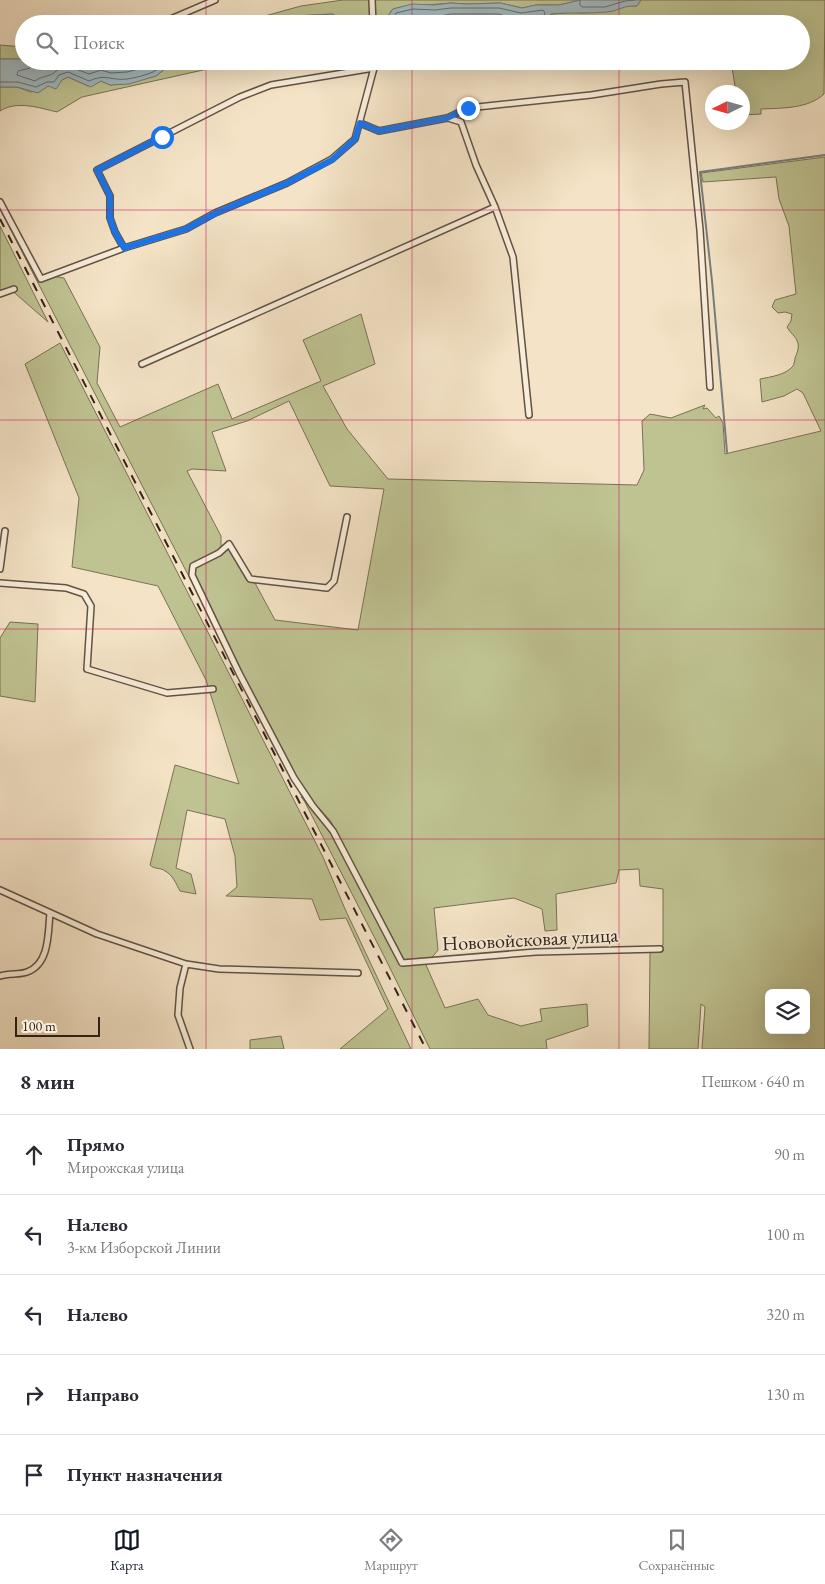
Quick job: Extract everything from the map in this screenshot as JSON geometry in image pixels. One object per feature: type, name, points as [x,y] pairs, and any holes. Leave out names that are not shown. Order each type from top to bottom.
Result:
[{"type":"street","points":[[178,15],[214,0]]},
{"type":"street","points":[[372,0],[373,15]]},
{"type":"street","points":[[124,248],[110,218],[110,196],[97,170],[240,97],[271,86],[363,70]]},
{"type":"street","points":[[0,202],[40,279],[124,248],[186,229],[216,213],[287,183],[332,160],[355,139],[373,70]]},
{"type":"street","points":[[360,123],[379,131],[447,118],[468,108],[591,95],[684,82],[700,230],[710,386]]},
{"type":"street","points":[[447,118],[461,122],[513,257],[529,414]]},
{"type":"street","points":[[142,364],[495,208]]},
{"type":"street","points":[[0,294],[14,289]]},
{"type":"street","name":"Нововойсковая улица","points":[[347,517],[334,581],[326,588],[250,579],[229,544],[218,553],[193,566],[192,575],[238,673],[294,778],[312,805],[333,831],[402,963],[536,952],[660,949]]},
{"type":"street","points":[[0,569],[5,531]]},
{"type":"street","points":[[0,582],[66,588],[84,594],[90,606],[87,669],[167,694],[213,689]]},
{"type":"street","points":[[0,890],[97,934],[186,964],[220,969],[358,973]]},
{"type":"street","points":[[0,976],[28,972],[41,961],[46,948],[50,913]]},
{"type":"street","points":[[186,964],[180,988],[178,1015],[190,1049]]},
{"type":"green space","points":[[343,0],[581,0],[559,5],[536,5],[522,8],[500,3],[451,3],[401,7],[393,9],[389,15],[268,15],[301,6]]},
{"type":"green space","points":[[641,0],[825,0],[824,94],[818,99],[803,105],[761,109],[761,114],[750,115],[750,85],[735,85],[732,70],[810,70],[810,15],[550,15],[573,12],[612,11],[626,6],[637,6]]},
{"type":"green space","points":[[0,45],[15,46],[15,59],[0,59]]},
{"type":"green space","points":[[164,70],[203,70],[82,97],[57,112],[21,105],[0,111],[0,87],[17,87],[31,92],[68,77],[88,86],[101,81],[110,85],[123,84],[156,76]]},
{"type":"green space","points":[[825,157],[825,1049],[702,1049],[705,1007],[701,1004],[698,1049],[649,1049],[650,952],[663,945],[663,889],[640,886],[639,869],[619,870],[616,883],[556,894],[557,930],[545,931],[542,909],[514,898],[434,908],[438,950],[426,965],[445,1008],[478,999],[488,1015],[521,1026],[542,1021],[540,1009],[587,1004],[588,1026],[546,1040],[547,1049],[430,1049],[304,800],[332,832],[400,961],[404,959],[330,820],[308,794],[302,797],[0,209],[0,198],[40,274],[64,278],[100,347],[97,383],[120,427],[218,384],[232,419],[321,381],[303,340],[361,314],[375,364],[323,386],[347,429],[388,479],[637,485],[644,470],[642,421],[650,414],[671,418],[705,405],[703,409],[707,408],[716,418],[719,416],[723,423],[725,454],[821,431],[803,393],[797,389],[784,396],[762,402],[760,379],[786,372],[793,365],[798,351],[798,343],[787,327],[791,321],[792,314],[778,313],[772,307],[775,300],[796,294],[789,226],[779,199],[776,177],[703,182],[701,173]],"holes":[[[289,401],[330,486],[384,489],[358,630],[275,620],[255,583],[247,581],[229,549],[195,566],[193,563],[221,548],[221,536],[187,471],[192,469],[226,471],[212,432],[247,421]]]},
{"type":"green space","points":[[0,226],[48,322],[9,288],[0,290]]},
{"type":"green space","points":[[60,343],[323,857],[345,909],[411,1049],[340,1049],[388,1009],[346,918],[320,920],[312,899],[226,896],[237,887],[235,856],[225,819],[187,810],[176,868],[191,874],[196,894],[180,891],[168,873],[150,865],[175,765],[239,784],[206,680],[158,586],[72,567],[79,498],[25,364]]},
{"type":"green space","points":[[10,622],[38,624],[35,702],[0,696],[0,638]]},
{"type":"green space","points":[[281,1036],[284,1049],[250,1049],[250,1040]]},
{"type":"water","points":[[581,0],[641,0],[637,6],[628,6],[600,13],[550,15],[389,15],[393,9],[412,4],[500,3],[522,8],[536,5],[559,5]]},
{"type":"water","points":[[0,59],[15,59],[15,70],[164,70],[156,76],[129,84],[110,85],[101,81],[91,87],[68,77],[62,80],[56,89],[48,86],[38,93],[17,87],[0,87]]},
{"type":"waterway","points":[[727,452],[700,172],[825,155]]},
{"type":"railway","points":[[0,219],[426,1049]]},
{"type":"route","points":[[162,137],[97,170],[110,196],[110,218],[124,248],[186,229],[216,213],[287,183],[332,160],[355,139],[360,123],[379,131],[447,118],[468,108]]}]
